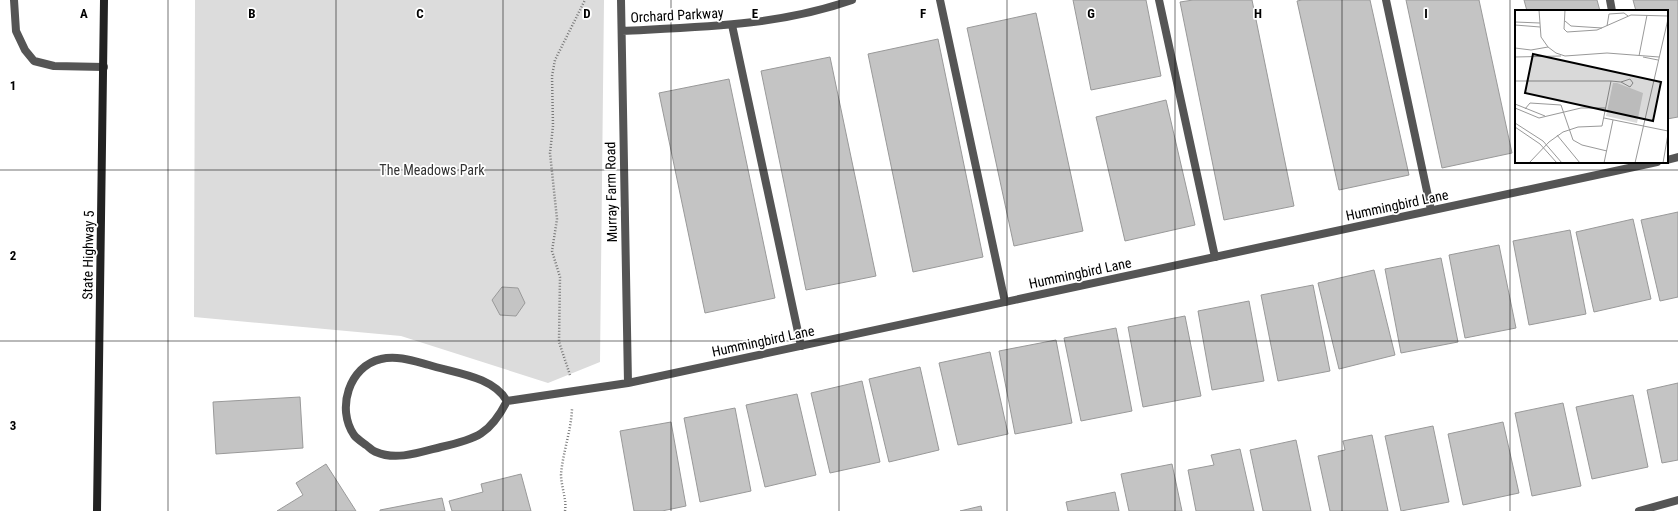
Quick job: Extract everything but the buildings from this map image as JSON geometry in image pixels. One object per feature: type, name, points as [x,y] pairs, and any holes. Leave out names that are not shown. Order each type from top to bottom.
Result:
[{"type":"main road","name":"State Highway 5","points":[[97,511],[104,0]]},
{"type":"street","points":[[14,0],[16,31],[25,50],[34,61],[54,66],[104,66]]},
{"type":"street","name":"Murray Farm Road","points":[[621,0],[628,383]]},
{"type":"street","name":"Orchard Parkway","points":[[622,32],[732,25],[825,10],[852,0]]},
{"type":"street","points":[[940,0],[1005,302]]},
{"type":"street","points":[[1159,0],[1215,257]]},
{"type":"street","points":[[1386,0],[1431,210]]},
{"type":"street","points":[[1610,0],[1612,10]]},
{"type":"street","points":[[732,25],[801,346]]},
{"type":"street","points":[[1668,160],[1678,158]]},
{"type":"street","name":"Hummingbird Lane","points":[[507,401],[628,383],[1645,163]]},
{"type":"street","points":[[381,358],[402,358],[488,382],[502,392],[507,401],[499,416],[485,432],[468,441],[401,456],[375,452],[355,436],[347,418],[346,396],[354,378],[367,366],[381,358]]},
{"type":"street","points":[[1639,511],[1678,500]]},
{"type":"path","points":[[565,511],[566,505],[561,482],[562,462],[571,421],[574,391],[569,369],[559,342],[560,277],[552,251],[557,220],[550,153],[553,126],[552,76],[555,60],[585,0]]},
{"type":"green space","name":"The Meadows Park","points":[[195,0],[604,0],[600,362],[548,383],[401,336],[194,317]]}]
